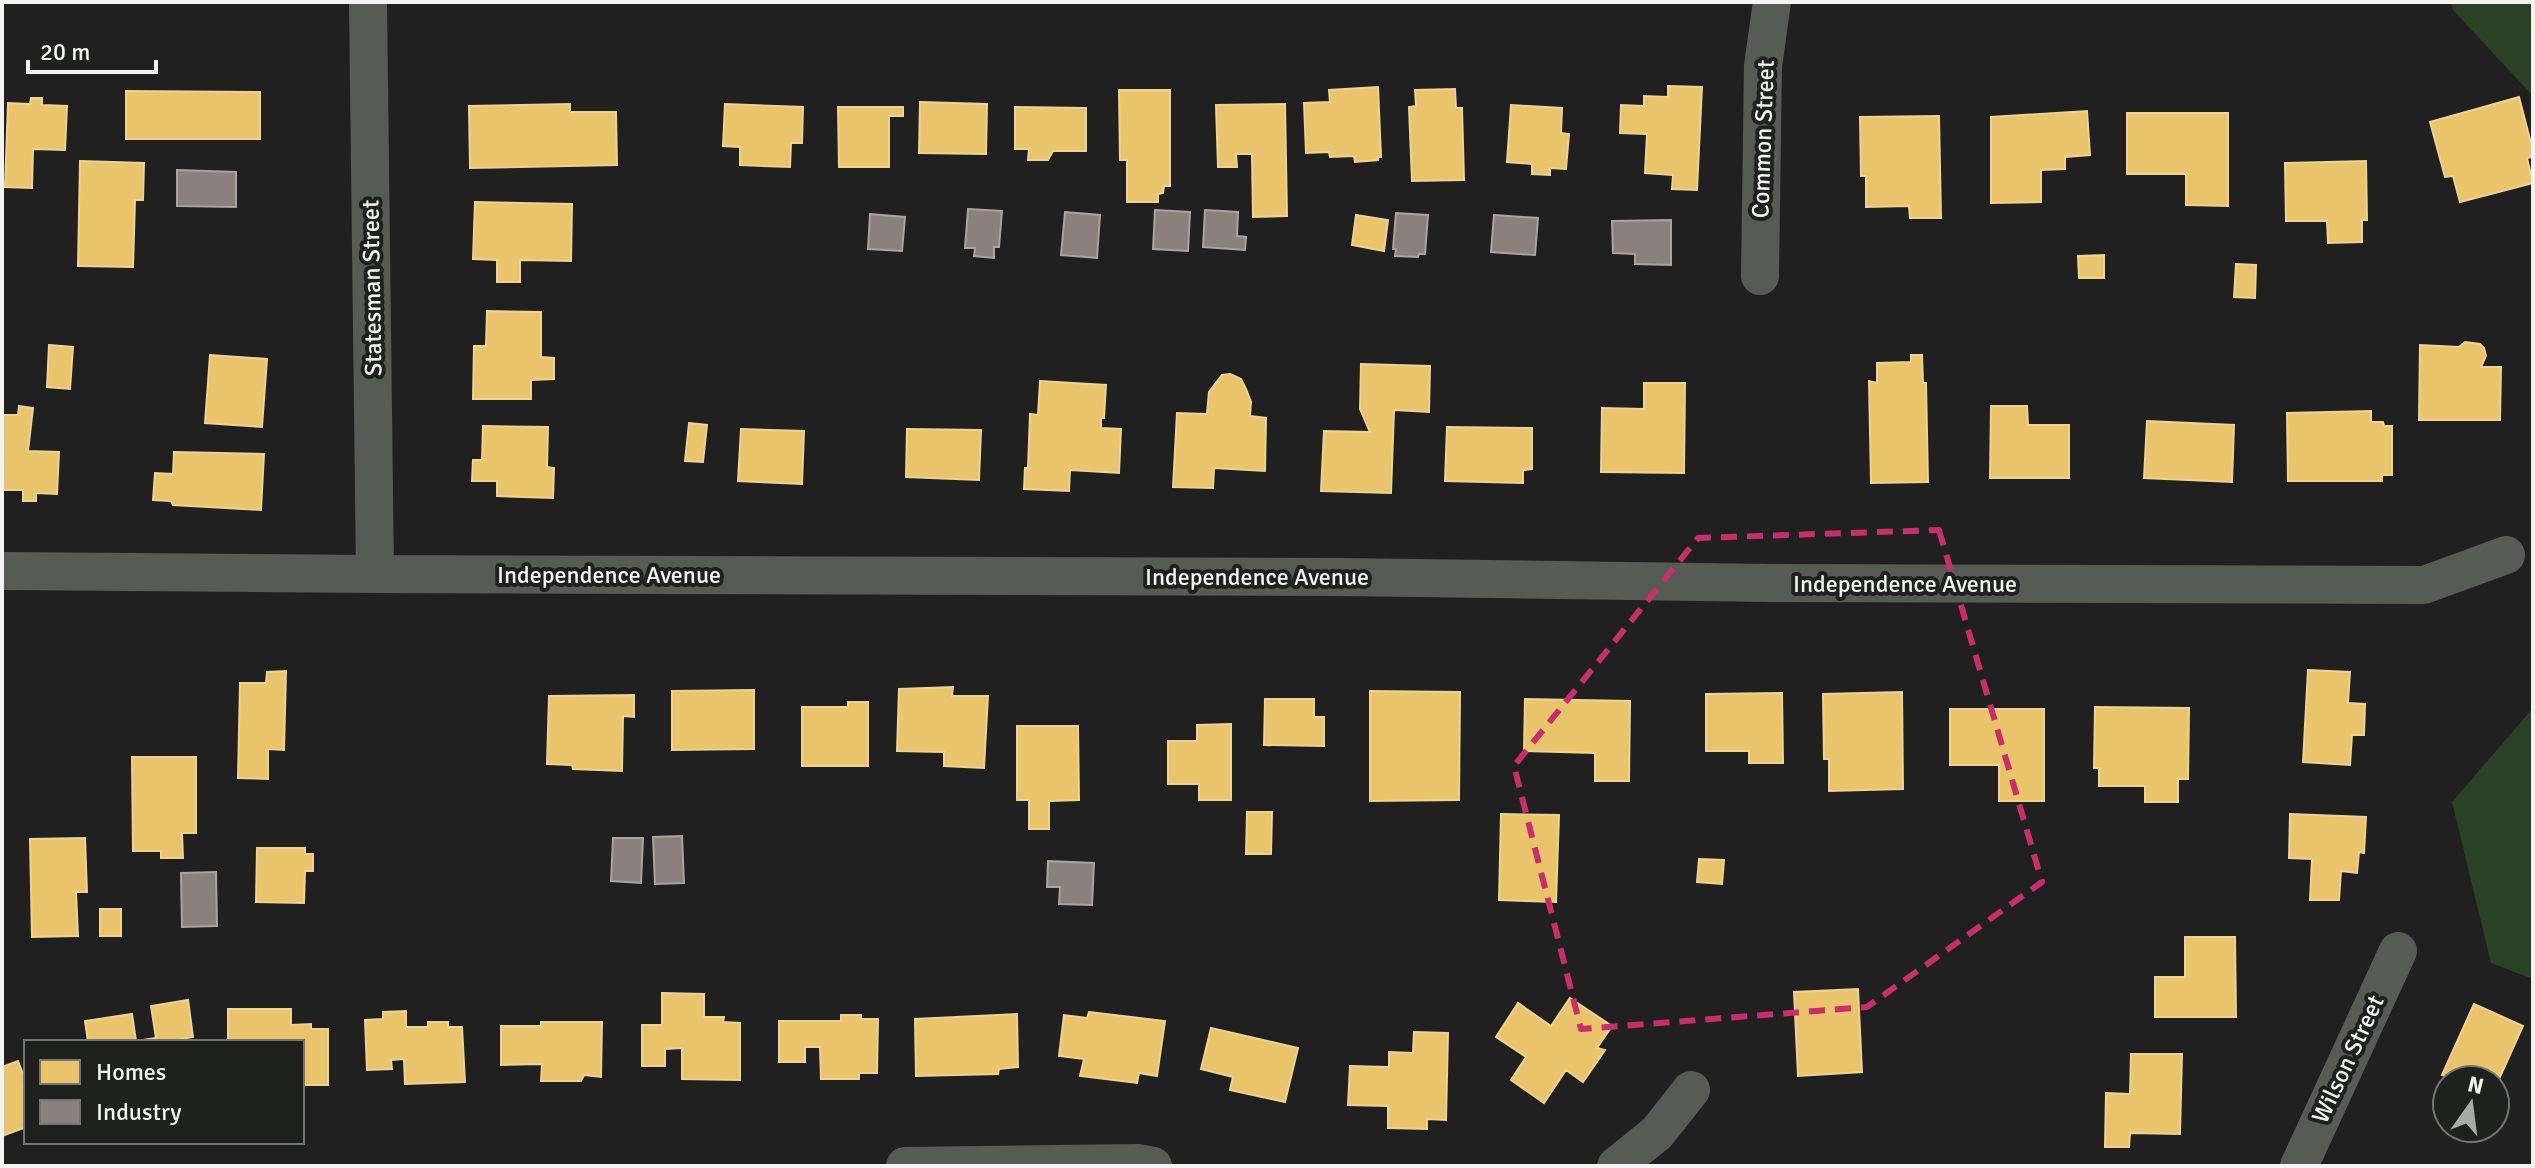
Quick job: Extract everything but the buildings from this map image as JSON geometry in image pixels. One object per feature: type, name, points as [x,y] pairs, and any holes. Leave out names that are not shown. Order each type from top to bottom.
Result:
[{"type":"street","name":"Statesman Street","points":[[368,2],[375,574]]},
{"type":"street","name":"Common Street","points":[[1760,276],[1763,66],[1772,2]]},
{"type":"street","name":"Independence Avenue","points":[[2,571],[2424,585],[2506,555]]},
{"type":"street","name":"Wilson Street","points":[[2299,1166],[2398,951]]},
{"type":"street","points":[[1616,1166],[1657,1133],[1691,1090]]},
{"type":"street","points":[[905,1166],[1138,1163],[1153,1166]]},
{"type":"highlighted area","points":[[1939,530],[2042,882],[1867,1007],[1581,1029],[1514,766],[1698,538]]},
{"type":"green space","points":[[2451,2],[2533,2],[2533,96],[2453,10]]},
{"type":"green space","points":[[2533,708],[2533,979],[2491,963],[2452,802]]}]
